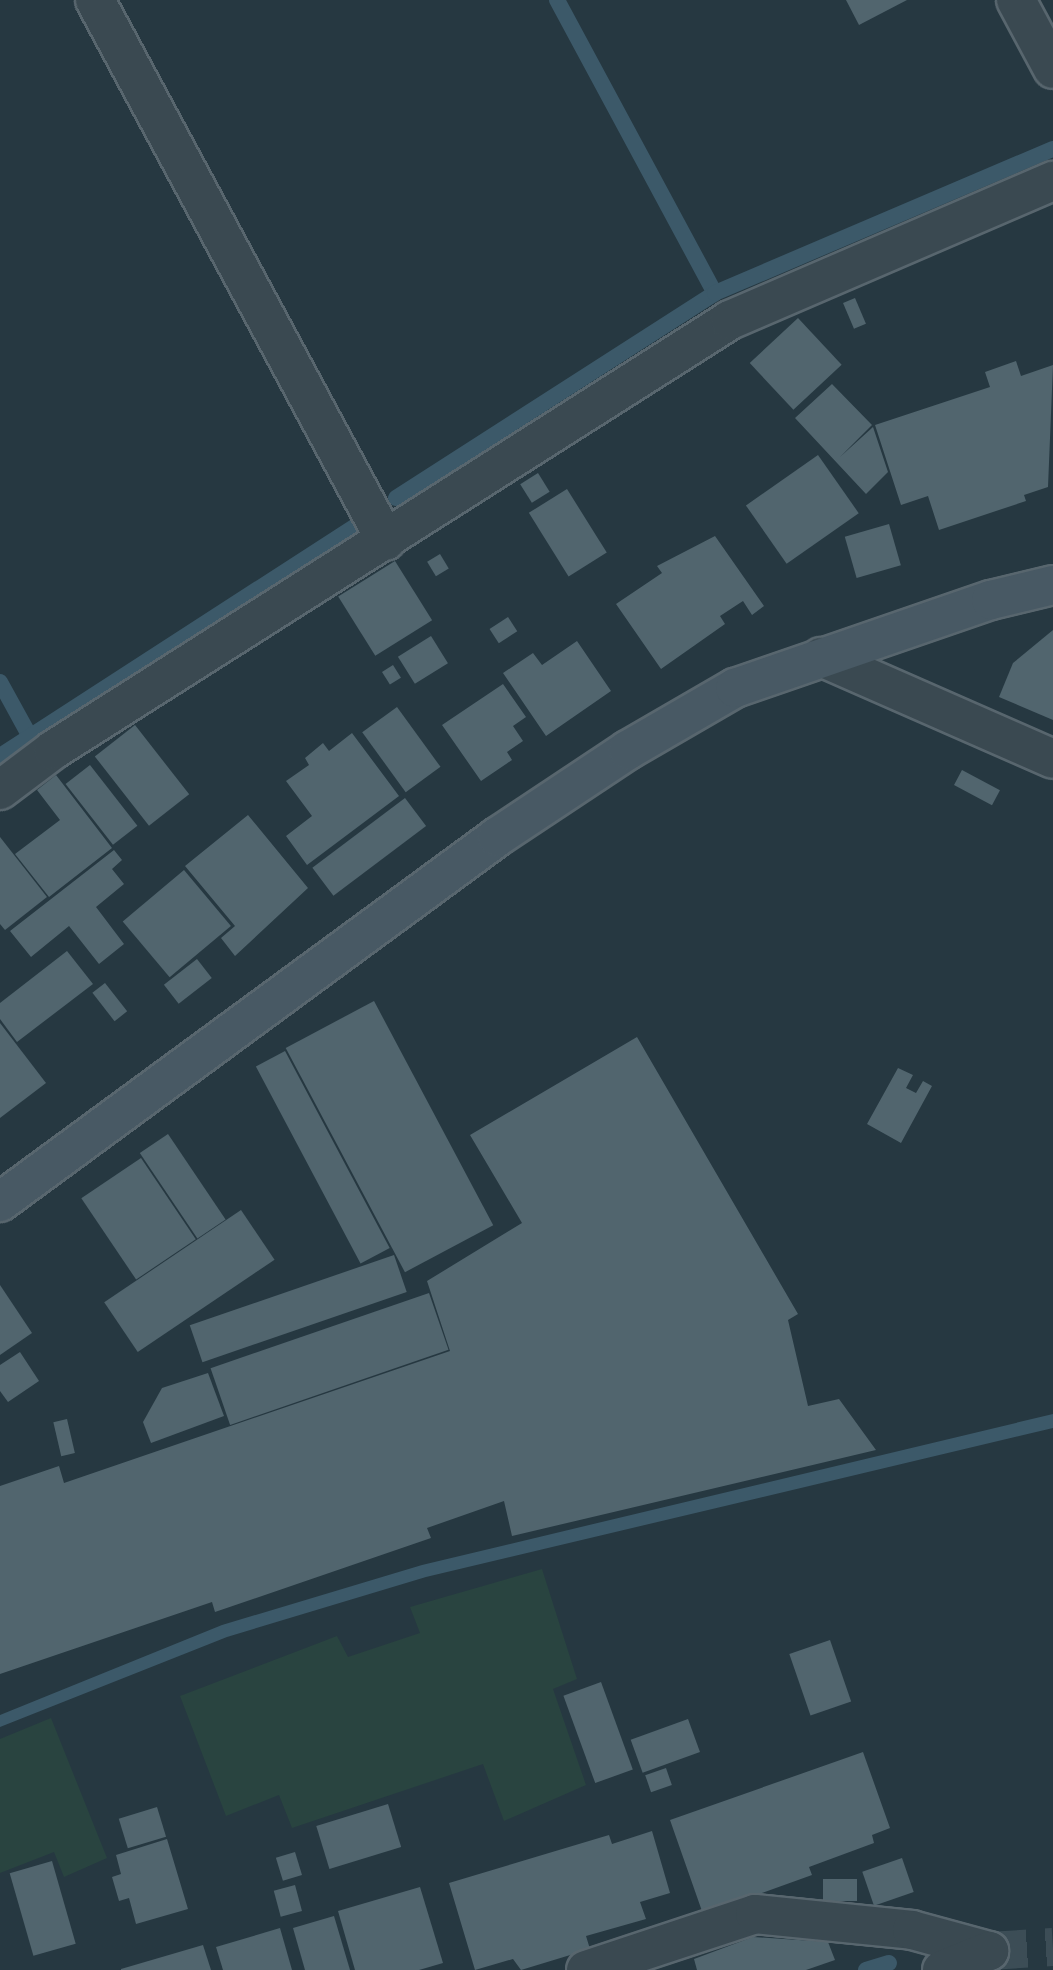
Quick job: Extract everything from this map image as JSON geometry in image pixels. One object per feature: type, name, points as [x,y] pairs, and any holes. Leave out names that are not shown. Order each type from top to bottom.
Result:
[{"type":"street","points":[[95,0],[386,541]]},
{"type":"street","points":[[1016,0],[1053,69]]},
{"type":"street","points":[[0,790],[53,750],[386,541],[730,320],[1053,181]]},
{"type":"street","points":[[0,1202],[497,837],[606,765],[734,688],[821,657],[1053,585]]},
{"type":"street","points":[[821,657],[1053,759]]},
{"type":"street","points":[[586,1970],[755,1914],[912,1930],[989,1951],[942,1970]]},
{"type":"green space","points":[[542,1569],[577,1679],[553,1689],[586,1785],[504,1821],[483,1764],[292,1828],[279,1795],[226,1816],[180,1696],[337,1636],[348,1657],[420,1633],[410,1607]]},
{"type":"green space","points":[[51,1718],[107,1858],[64,1877],[54,1852],[0,1873],[0,1739]]},
{"type":"water","points":[[1053,1414],[1053,1428],[426,1577],[227,1637],[0,1727],[0,1715],[222,1625],[422,1565]]},
{"type":"building","points":[[846,0],[907,0],[859,25]]},
{"type":"building","points":[[855,298],[866,324],[854,329],[843,303]]},
{"type":"building","points":[[798,318],[842,365],[793,410],[750,363]]},
{"type":"building","points":[[1016,361],[1021,376],[1053,365],[1048,487],[1024,495],[1026,501],[939,530],[928,496],[901,505],[875,425],[990,387],[985,372]]},
{"type":"building","points":[[832,384],[872,425],[840,457],[873,427],[888,472],[866,494],[795,418]]},
{"type":"building","points":[[818,455],[859,513],[787,564],[746,505]]},
{"type":"building","points":[[538,473],[550,492],[532,503],[520,484]]},
{"type":"building","points":[[567,489],[607,553],[569,576],[529,513]]},
{"type":"building","points":[[889,524],[901,565],[857,578],[845,537]]},
{"type":"building","points":[[715,536],[764,606],[752,615],[743,601],[720,616],[725,624],[661,669],[616,604],[662,573],[657,566]]},
{"type":"building","points":[[440,554],[449,569],[436,576],[427,562]]},
{"type":"building","points":[[395,561],[432,620],[375,656],[338,597]]},
{"type":"building","points":[[508,617],[517,631],[499,643],[490,629]]},
{"type":"building","points":[[1053,630],[1053,720],[999,697],[1013,663]]},
{"type":"building","points":[[431,636],[448,663],[415,684],[398,657]]},
{"type":"building","points":[[577,641],[611,691],[546,736],[503,673],[533,653],[542,665]]},
{"type":"building","points":[[393,665],[401,678],[390,685],[382,672]]},
{"type":"building","points":[[503,684],[526,717],[513,726],[523,741],[507,752],[512,760],[481,781],[442,725]]},
{"type":"building","points":[[397,707],[440,767],[406,792],[362,732]]},
{"type":"building","points":[[135,725],[189,794],[149,826],[95,756]]},
{"type":"building","points":[[352,733],[399,796],[307,865],[286,836],[312,816],[286,781],[309,765],[305,758],[323,743],[329,751]]},
{"type":"building","points":[[90,765],[137,826],[113,845],[66,784]]},
{"type":"building","points":[[962,770],[1000,790],[992,805],[954,785]]},
{"type":"building","points":[[56,775],[112,848],[49,897],[15,854],[60,820],[37,790]]},
{"type":"building","points":[[405,798],[426,826],[333,896],[312,868]]},
{"type":"building","points":[[248,815],[308,888],[235,956],[221,938],[235,926],[185,866]]},
{"type":"building","points":[[0,837],[47,897],[5,930],[0,924]]},
{"type":"building","points":[[114,850],[122,860],[112,869],[124,884],[96,907],[124,944],[99,964],[69,926],[31,957],[10,931]]},
{"type":"building","points":[[184,870],[231,926],[170,977],[123,921]]},
{"type":"building","points":[[67,951],[93,984],[17,1042],[0,1019],[0,1003]]},
{"type":"building","points":[[197,959],[212,978],[179,1004],[164,985]]},
{"type":"building","points":[[105,983],[127,1011],[115,1021],[92,993]]},
{"type":"building","points":[[374,1001],[493,1225],[405,1272],[286,1048]]},
{"type":"building","points":[[0,1023],[46,1083],[0,1118]]},
{"type":"building","points":[[637,1037],[798,1314],[788,1320],[808,1406],[839,1399],[876,1450],[512,1536],[504,1501],[427,1528],[431,1538],[215,1612],[212,1602],[0,1674],[0,1486],[59,1466],[64,1483],[450,1351],[427,1281],[522,1223],[470,1135]]},
{"type":"building","points":[[285,1051],[390,1248],[361,1263],[256,1066]]},
{"type":"building","points":[[898,1068],[913,1075],[906,1088],[916,1093],[923,1081],[932,1086],[901,1143],[867,1124]]},
{"type":"building","points":[[168,1134],[226,1219],[197,1238],[140,1153]]},
{"type":"building","points":[[141,1158],[196,1239],[136,1280],[81,1198]]},
{"type":"building","points":[[241,1210],[275,1260],[138,1352],[104,1302]]},
{"type":"building","points":[[394,1255],[407,1292],[202,1362],[190,1325]]},
{"type":"building","points":[[0,1285],[32,1333],[0,1355]]},
{"type":"building","points":[[429,1293],[449,1350],[230,1425],[211,1368]]},
{"type":"building","points":[[20,1352],[39,1381],[8,1402],[0,1391],[0,1365]]},
{"type":"building","points":[[208,1373],[224,1416],[151,1443],[143,1422],[162,1388]]},
{"type":"building","points":[[67,1419],[75,1453],[61,1456],[53,1422]]},
{"type":"building","points":[[830,1640],[851,1701],[811,1715],[789,1654]]},
{"type":"building","points":[[601,1682],[633,1769],[595,1783],[563,1696]]},
{"type":"building","points":[[688,1719],[700,1752],[643,1773],[631,1740]]},
{"type":"building","points":[[863,1752],[890,1828],[872,1835],[874,1843],[809,1867],[812,1875],[703,1914],[670,1820]]},
{"type":"building","points":[[666,1768],[672,1785],[651,1792],[645,1775]]},
{"type":"building","points":[[388,1804],[401,1847],[329,1869],[316,1826]]},
{"type":"building","points":[[157,1807],[166,1837],[128,1848],[119,1819]]},
{"type":"building","points":[[652,1831],[670,1893],[640,1902],[646,1919],[586,1936],[590,1949],[521,1970],[513,1959],[475,1970],[449,1883],[609,1835],[612,1844]]},
{"type":"building","points":[[167,1839],[188,1909],[136,1924],[129,1898],[119,1901],[112,1877],[121,1874],[116,1855]]},
{"type":"building","points":[[295,1852],[302,1875],[283,1881],[276,1858]]},
{"type":"building","points":[[902,1858],[914,1892],[874,1906],[862,1872]]},
{"type":"building","points":[[52,1861],[76,1944],[33,1956],[10,1873]]},
{"type":"building","points":[[823,1879],[857,1879],[857,1901],[823,1901]]},
{"type":"building","points":[[295,1885],[302,1911],[281,1917],[274,1891]]},
{"type":"building","points":[[420,1887],[443,1963],[419,1970],[355,1970],[338,1911]]},
{"type":"building","points":[[334,1916],[350,1970],[305,1970],[293,1928]]},
{"type":"building","points":[[280,1928],[292,1970],[223,1970],[216,1947]]},
{"type":"building","points":[[753,1937],[828,1942],[835,1960],[806,1970],[697,1970],[694,1959]]},
{"type":"building","points":[[203,1945],[211,1970],[121,1970],[121,1969]]},
{"type":"waterway","points":[[557,0],[715,293]]},
{"type":"waterway","points":[[396,498],[715,293],[1053,149]]},
{"type":"waterway","points":[[0,756],[353,528]]},
{"type":"waterway","points":[[0,682],[28,733]]},
{"type":"waterway","points":[[866,1970],[889,1963]]},
{"type":"tunnel","points":[[989,1951],[1053,1947]]}]
